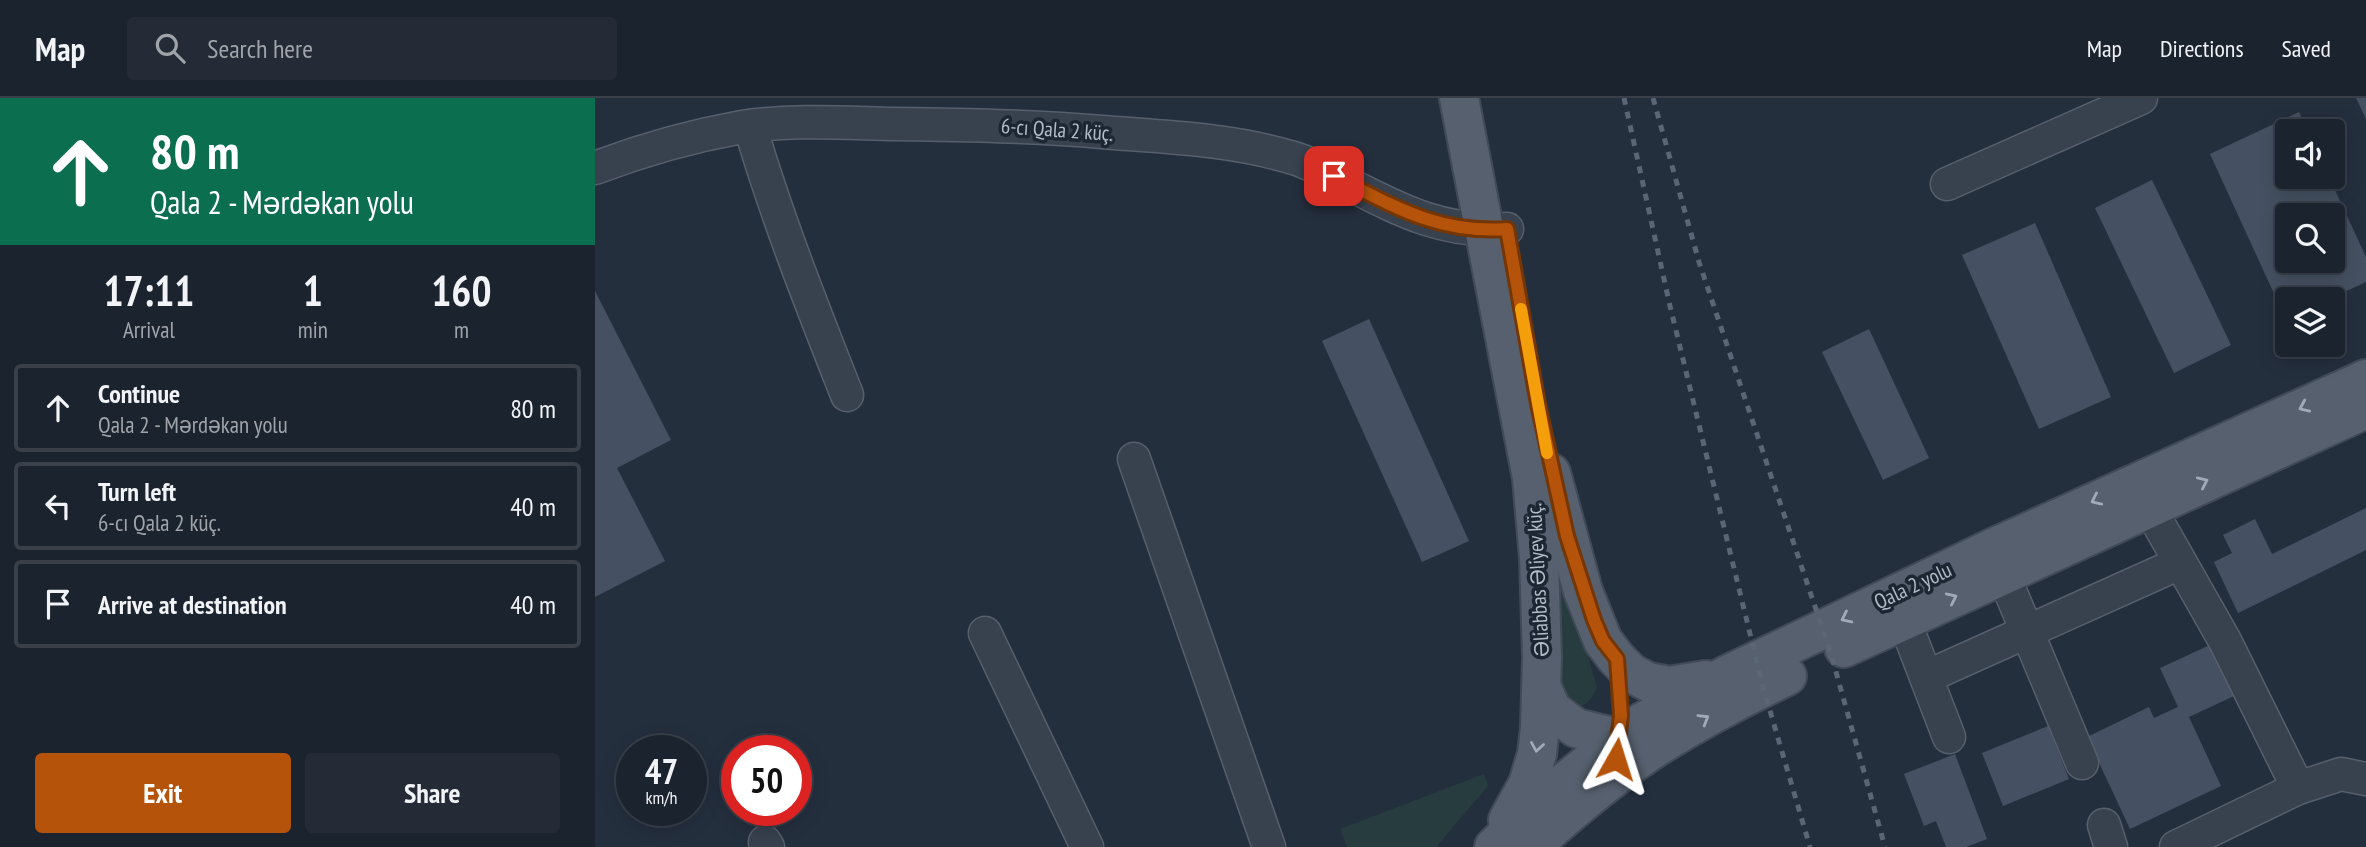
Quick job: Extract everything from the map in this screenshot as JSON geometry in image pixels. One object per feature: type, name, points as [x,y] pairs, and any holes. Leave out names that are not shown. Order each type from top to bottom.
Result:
[{"type":"main road","name":"Əliabbas Əliyev küç.","points":[[1459,98],[1497,230],[1532,478],[1539,558],[1542,688],[1540,728],[1533,769],[1519,803],[1493,847]]},
{"type":"main road","points":[[1481,98],[1497,230],[1538,404],[1552,478],[1583,591],[1603,641],[1632,673],[1648,682],[1669,686],[1725,676]]},
{"type":"main road","name":"Qala 2 yolu","points":[[1493,847],[1550,794],[1617,740],[1644,721],[1725,676],[2005,542],[2366,379]]},
{"type":"main road","name":"Qala 2 yolu","points":[[1531,847],[1614,778],[1657,747],[1732,703],[2003,574],[2366,409]]},
{"type":"main road","points":[[1614,778],[1621,715],[1617,659]]},
{"type":"main road","points":[[1542,688],[1552,710],[1576,728],[1617,740],[1657,747]]},
{"type":"street","points":[[1947,184],[2141,98]]},
{"type":"street","name":"6-cı Qala 2 küç.","points":[[595,168],[678,141],[750,127],[786,110],[1053,128],[1232,144],[1302,161],[1429,221],[1458,229],[1497,230]]},
{"type":"street","points":[[750,127],[767,187],[847,395]]},
{"type":"street","points":[[1134,460],[1269,847]]},
{"type":"street","points":[[2149,508],[2225,641],[2298,788]]},
{"type":"street","points":[[1926,677],[2180,563]]},
{"type":"street","points":[[2003,574],[2082,763]]},
{"type":"street","points":[[1904,620],[1949,737]]},
{"type":"street","points":[[985,633],[1087,847]]},
{"type":"street","points":[[2176,847],[2298,788],[2341,775],[2366,779]]},
{"type":"green space","points":[[1547,518],[1597,687],[1589,701],[1575,709],[1560,696]]},
{"type":"green space","points":[[1484,774],[1488,786],[1436,847],[1347,847],[1340,829]]},
{"type":"building","points":[[2356,98],[2366,98],[2366,119]]},
{"type":"building","points":[[2299,112],[2302,119],[2284,119]]},
{"type":"building","points":[[2275,123],[2275,189],[2335,189],[2341,203],[2275,203],[2275,273],[2345,273],[2345,212],[2366,257],[2366,282],[2345,292],[2345,287],[2275,287],[2275,296],[2210,154]]},
{"type":"building","points":[[2152,180],[2231,345],[2174,373],[2095,208]]},
{"type":"building","points":[[2035,223],[2111,397],[2039,429],[1962,255]]},
{"type":"building","points":[[595,291],[671,440],[617,468],[665,561],[595,597]]},
{"type":"building","points":[[1369,319],[1469,541],[1422,562],[1322,341]]},
{"type":"building","points":[[1869,329],[1929,458],[1883,480],[1822,352]]},
{"type":"building","points":[[2366,508],[2366,550],[2238,613],[2214,562],[2232,553],[2223,535],[2255,519],[2272,554]]},
{"type":"building","points":[[2210,645],[2234,696],[2189,717],[2221,786],[2130,829],[2087,737],[2149,707],[2154,718],[2178,707],[2160,668]]},
{"type":"building","points":[[2048,726],[2069,779],[2003,806],[1982,753]]},
{"type":"building","points":[[1955,754],[1987,839],[1966,847],[1946,847],[1936,821],[1924,826],[1904,774]]},
{"type":"railway","points":[[1624,98],[1670,306],[1763,687],[1810,847]]},
{"type":"railway","points":[[1653,98],[1699,262],[1831,654],[1885,847]]},
{"type":"slow traffic","points":[[1521,309],[1547,453]]},
{"type":"route","points":[[1334,176],[1429,221],[1458,229],[1507,229],[1552,478],[1583,591],[1603,641],[1617,659],[1621,715],[1616,759]]}]
